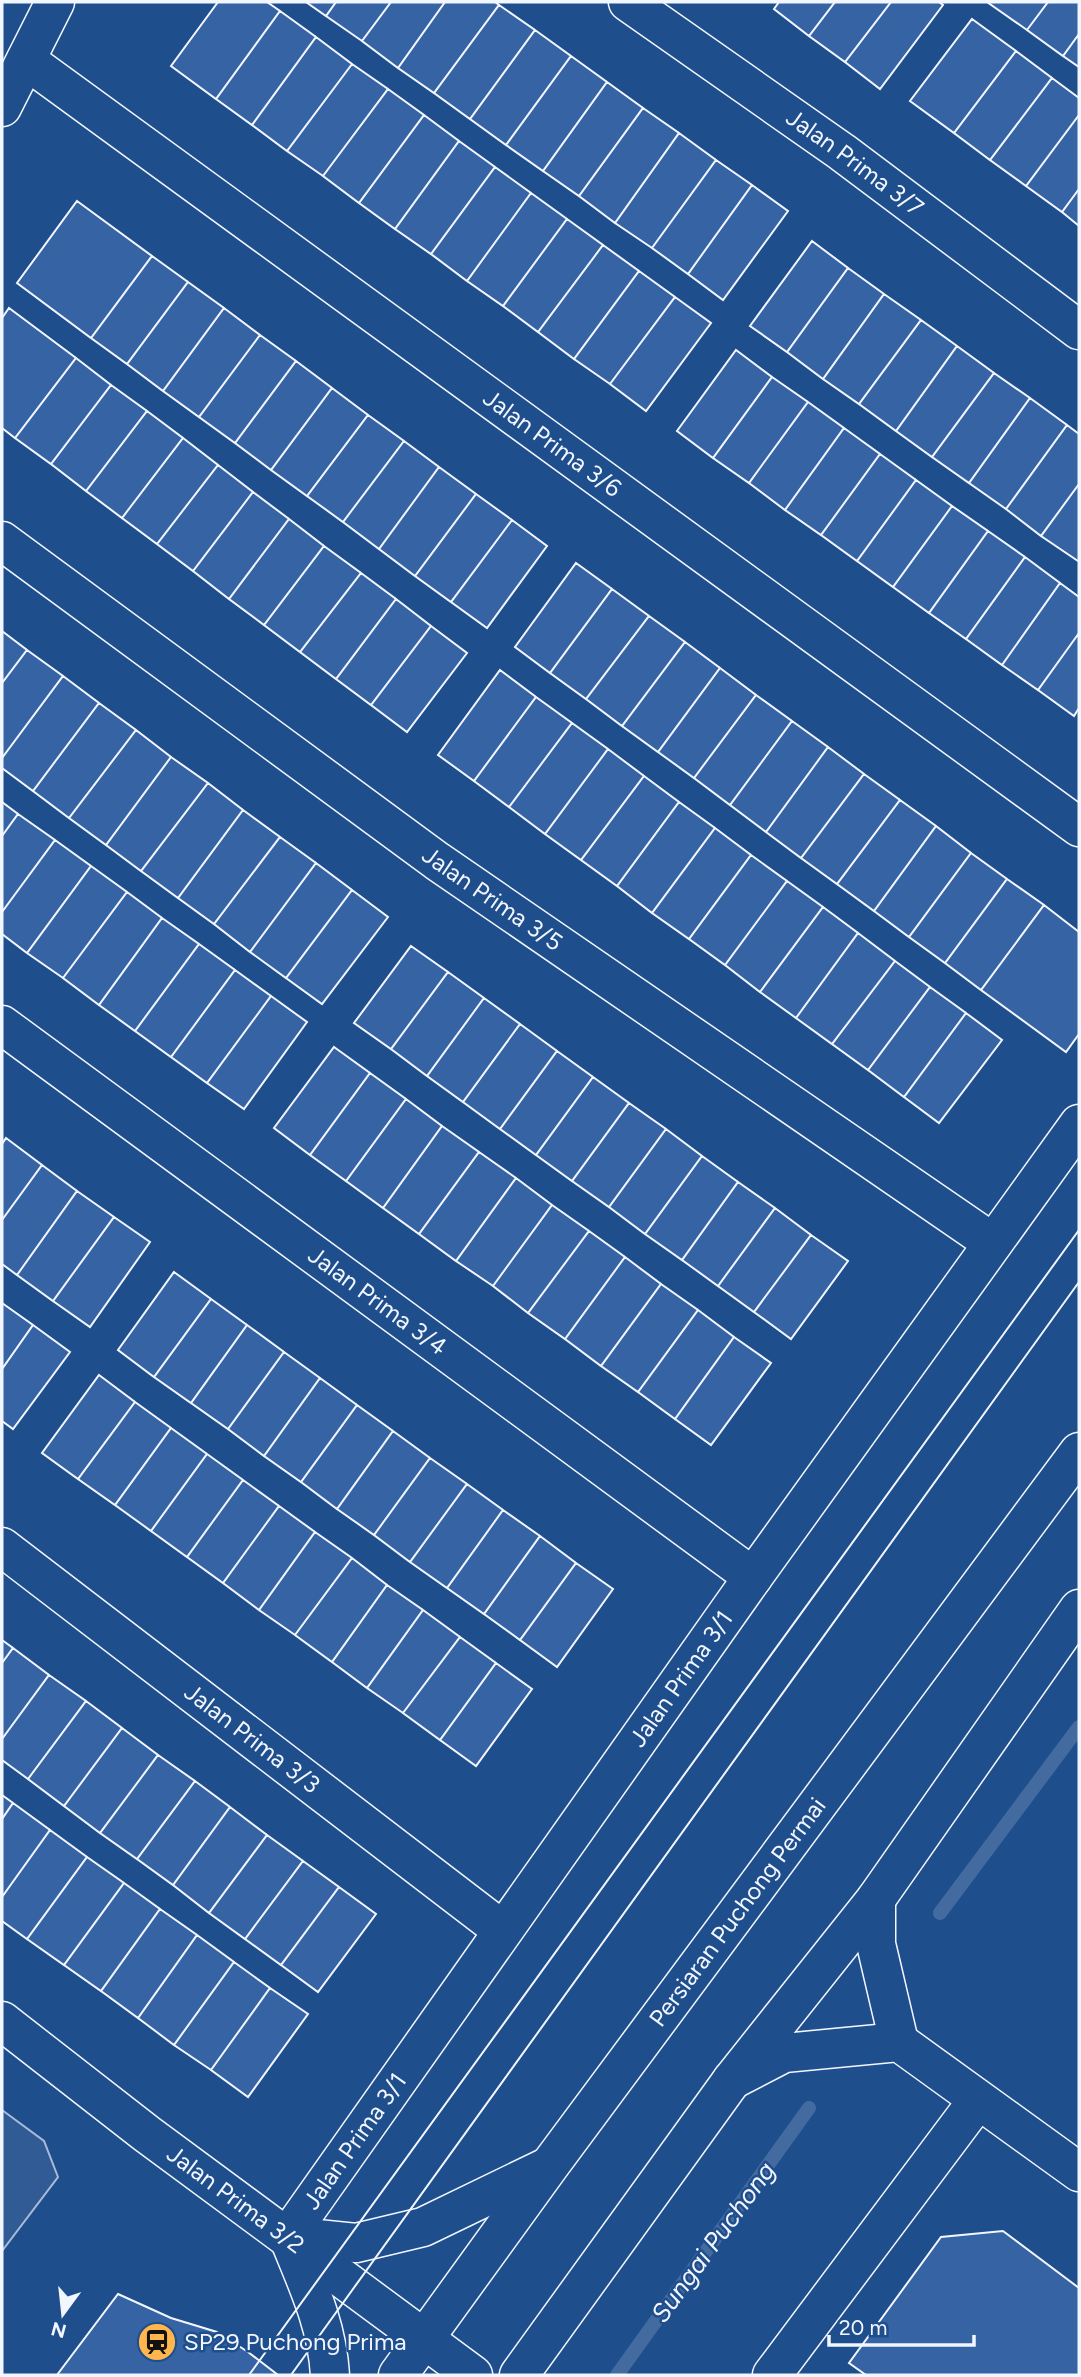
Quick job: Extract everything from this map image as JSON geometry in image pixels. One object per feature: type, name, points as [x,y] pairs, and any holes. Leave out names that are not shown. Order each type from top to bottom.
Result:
[{"type":"street","points":[[2,107],[55,2]]},
{"type":"street","name":"Jalan Prima 3/7","points":[[628,2],[842,152],[1079,330]]},
{"type":"street","name":"Jalan Prima 3/6","points":[[26,60],[1079,827]]},
{"type":"street","name":"Jalan Prima 3/5","points":[[2,541],[437,861],[993,1243]]},
{"type":"street","name":"Jalan Prima 3/4","points":[[2,1026],[753,1577]]},
{"type":"street","name":"Jalan Prima 3/1","points":[[288,2236],[753,1577],[1079,1124]]},
{"type":"street","name":"Persiaran Puchong Permai","points":[[398,2375],[550,2165],[1079,1452]]},
{"type":"street","name":"Jalan Prima 3/3","points":[[2,1548],[502,1930]]},
{"type":"street","points":[[519,2375],[732,2080],[876,1899],[1079,1609]]},
{"type":"street","points":[[876,1899],[876,1944],[899,2042],[1079,2172]]},
{"type":"street","name":"Jalan Prima 3/2","points":[[2,2021],[147,2134],[473,2375]]},
{"type":"street","points":[[732,2080],[784,2053],[899,2042]]},
{"type":"street","points":[[788,2369],[978,2100]]},
{"type":"street","points":[[330,2375],[328,2347],[318,2312],[288,2236],[356,2243],[423,2227],[550,2165]]},
{"type":"shaded area","points":[[2,2110],[44,2141],[58,2177],[2,2251]]},
{"type":"building","points":[[218,2],[267,2],[280,11],[216,99],[171,66]]},
{"type":"building","points":[[306,2],[336,2],[326,16]]},
{"type":"building","points":[[336,2],[391,2],[362,41],[326,16]]},
{"type":"building","points":[[391,2],[445,2],[398,68],[362,41]]},
{"type":"building","points":[[445,2],[495,2],[499,5],[434,93],[398,68]]},
{"type":"building","points":[[779,2],[835,2],[809,36],[774,9]]},
{"type":"building","points":[[835,2],[891,2],[845,62],[809,36]]},
{"type":"building","points":[[891,2],[939,2],[943,5],[880,89],[845,62]]},
{"type":"building","points":[[987,2],[1048,2],[1027,30]]},
{"type":"building","points":[[1048,2],[1079,2],[1079,34],[1063,56],[1027,30]]},
{"type":"building","points":[[499,5],[535,30],[470,119],[434,93]]},
{"type":"building","points":[[280,11],[316,37],[252,125],[216,99]]},
{"type":"building","points":[[972,19],[1016,51],[954,133],[910,101]]},
{"type":"building","points":[[535,30],[571,56],[506,145],[470,119]]},
{"type":"building","points":[[1079,34],[1079,67],[1063,56]]},
{"type":"building","points":[[316,37],[352,64],[287,151],[252,125]]},
{"type":"building","points":[[1016,51],[1052,78],[990,160],[954,133]]},
{"type":"building","points":[[571,56],[607,82],[543,171],[506,145]]},
{"type":"building","points":[[352,64],[388,89],[323,176],[287,151]]},
{"type":"building","points":[[1052,78],[1079,98],[1079,115],[1026,186],[990,160]]},
{"type":"building","points":[[607,82],[643,108],[579,196],[543,171]]},
{"type":"building","points":[[388,89],[424,115],[359,203],[323,176]]},
{"type":"building","points":[[643,108],[679,133],[615,223],[579,196]]},
{"type":"building","points":[[424,115],[459,141],[395,229],[359,203]]},
{"type":"building","points":[[1079,115],[1079,189],[1062,212],[1026,186]]},
{"type":"building","points":[[679,133],[716,160],[652,248],[615,223]]},
{"type":"building","points":[[459,141],[495,167],[431,254],[395,229]]},
{"type":"building","points":[[716,160],[752,185],[688,274],[652,248]]},
{"type":"building","points":[[495,167],[531,193],[467,281],[431,254]]},
{"type":"building","points":[[752,185],[788,211],[723,300],[688,274]]},
{"type":"building","points":[[1079,189],[1079,226],[1062,212]]},
{"type":"building","points":[[531,193],[567,219],[503,306],[467,281]]},
{"type":"building","points":[[77,201],[152,256],[91,338],[17,283]]},
{"type":"building","points":[[567,219],[603,245],[538,332],[503,306]]},
{"type":"building","points":[[812,241],[848,268],[787,352],[750,326]]},
{"type":"building","points":[[603,245],[639,271],[574,359],[538,332]]},
{"type":"building","points":[[152,256],[188,282],[127,364],[91,338]]},
{"type":"building","points":[[848,268],[884,294],[823,379],[787,352]]},
{"type":"building","points":[[639,271],[675,297],[610,384],[574,359]]},
{"type":"building","points":[[188,282],[224,308],[163,391],[127,364]]},
{"type":"building","points":[[884,294],[921,320],[859,404],[823,379]]},
{"type":"building","points":[[675,297],[711,323],[646,411],[610,384]]},
{"type":"building","points":[[9,308],[76,358],[15,438],[2,428],[2,318]]},
{"type":"building","points":[[224,308],[260,335],[199,417],[163,391]]},
{"type":"building","points":[[921,320],[957,346],[896,431],[859,404]]},
{"type":"building","points":[[260,335],[296,361],[235,443],[199,417]]},
{"type":"building","points":[[957,346],[994,373],[932,457],[896,431]]},
{"type":"building","points":[[736,350],[772,377],[713,458],[677,431]]},
{"type":"building","points":[[76,358],[111,385],[51,464],[15,438]]},
{"type":"building","points":[[296,361],[332,388],[271,470],[235,443]]},
{"type":"building","points":[[994,373],[1030,398],[969,483],[932,457]]},
{"type":"building","points":[[772,377],[808,402],[749,483],[713,458]]},
{"type":"building","points":[[111,385],[147,411],[86,491],[51,464]]},
{"type":"building","points":[[332,388],[368,415],[307,496],[271,470]]},
{"type":"building","points":[[1030,398],[1067,425],[1006,509],[969,483]]},
{"type":"building","points":[[808,402],[844,428],[785,510],[749,483]]},
{"type":"building","points":[[147,411],[183,438],[122,518],[86,491]]},
{"type":"building","points":[[368,415],[404,441],[343,522],[307,496]]},
{"type":"building","points":[[1067,425],[1079,434],[1079,484],[1041,536],[1006,509]]},
{"type":"building","points":[[844,428],[880,454],[821,535],[785,510]]},
{"type":"building","points":[[183,438],[218,465],[157,544],[122,518]]},
{"type":"building","points":[[404,441],[439,467],[379,549],[343,522]]},
{"type":"building","points":[[880,454],[916,480],[857,561],[821,535]]},
{"type":"building","points":[[218,465],[253,492],[193,571],[157,544]]},
{"type":"building","points":[[439,467],[476,494],[415,576],[379,549]]},
{"type":"building","points":[[916,480],[952,506],[893,587],[857,561]]},
{"type":"building","points":[[1079,484],[1079,560],[1078,561],[1041,536]]},
{"type":"building","points":[[253,492],[289,519],[229,599],[193,571]]},
{"type":"building","points":[[476,494],[512,520],[451,602],[415,576]]},
{"type":"building","points":[[952,506],[988,531],[929,613],[893,587]]},
{"type":"building","points":[[289,519],[324,546],[264,625],[229,599]]},
{"type":"building","points":[[512,520],[547,546],[487,628],[451,602]]},
{"type":"building","points":[[988,531],[1025,557],[966,639],[929,613]]},
{"type":"building","points":[[324,546],[361,573],[300,652],[264,625]]},
{"type":"building","points":[[1025,557],[1060,583],[1002,665],[966,639]]},
{"type":"building","points":[[576,563],[612,589],[550,673],[515,647]]},
{"type":"building","points":[[361,573],[396,599],[336,679],[300,652]]},
{"type":"building","points":[[1060,583],[1079,597],[1079,633],[1038,690],[1002,665]]},
{"type":"building","points":[[612,589],[649,616],[586,699],[550,673]]},
{"type":"building","points":[[396,599],[431,626],[371,705],[336,679]]},
{"type":"building","points":[[649,616],[685,642],[622,726],[586,699]]},
{"type":"building","points":[[431,626],[467,653],[407,732],[371,705]]},
{"type":"building","points":[[2,631],[27,650],[2,683]]},
{"type":"building","points":[[1079,633],[1079,708],[1074,716],[1038,690]]},
{"type":"building","points":[[685,642],[720,668],[658,752],[622,726]]},
{"type":"building","points":[[27,650],[63,676],[2,758],[2,683]]},
{"type":"building","points":[[720,668],[756,695],[694,778],[658,752]]},
{"type":"building","points":[[500,670],[536,697],[474,781],[438,755]]},
{"type":"building","points":[[63,676],[99,703],[33,791],[2,768],[2,758]]},
{"type":"building","points":[[756,695],[792,721],[730,805],[694,778]]},
{"type":"building","points":[[536,697],[572,723],[509,807],[474,781]]},
{"type":"building","points":[[99,703],[136,730],[69,818],[33,791]]},
{"type":"building","points":[[792,721],[828,747],[766,832],[730,805]]},
{"type":"building","points":[[572,723],[608,749],[545,834],[509,807]]},
{"type":"building","points":[[136,730],[171,757],[106,845],[69,818]]},
{"type":"building","points":[[828,747],[864,774],[801,858],[766,832]]},
{"type":"building","points":[[608,749],[644,776],[581,860],[545,834]]},
{"type":"building","points":[[171,757],[208,783],[141,871],[106,845]]},
{"type":"building","points":[[864,774],[900,800],[837,884],[801,858]]},
{"type":"building","points":[[644,776],[679,802],[617,886],[581,860]]},
{"type":"building","points":[[208,783],[243,810],[178,898],[141,871]]},
{"type":"building","points":[[900,800],[936,826],[874,911],[837,884]]},
{"type":"building","points":[[2,802],[18,814],[2,836]]},
{"type":"building","points":[[679,802],[715,828],[652,913],[617,886]]},
{"type":"building","points":[[243,810],[280,837],[214,924],[178,898]]},
{"type":"building","points":[[18,814],[55,840],[2,912],[2,836]]},
{"type":"building","points":[[936,826],[971,853],[909,937],[874,911]]},
{"type":"building","points":[[715,828],[751,855],[689,939],[652,913]]},
{"type":"building","points":[[280,837],[316,863],[250,952],[214,924]]},
{"type":"building","points":[[55,840],[91,866],[27,953],[2,934],[2,912]]},
{"type":"building","points":[[971,853],[1007,879],[945,963],[909,937]]},
{"type":"building","points":[[751,855],[787,881],[725,965],[689,939]]},
{"type":"building","points":[[316,863],[352,890],[286,978],[250,952]]},
{"type":"building","points":[[91,866],[127,892],[63,978],[27,953]]},
{"type":"building","points":[[1007,879],[1044,905],[981,990],[945,963]]},
{"type":"building","points":[[787,881],[823,907],[760,992],[725,965]]},
{"type":"building","points":[[352,890],[388,917],[322,1004],[286,978]]},
{"type":"building","points":[[127,892],[162,918],[99,1005],[63,978]]},
{"type":"building","points":[[1044,905],[1079,932],[1079,1034],[1066,1052],[981,990]]},
{"type":"building","points":[[823,907],[858,933],[796,1018],[760,992]]},
{"type":"building","points":[[162,918],[199,944],[135,1031],[99,1005]]},
{"type":"building","points":[[858,933],[895,961],[832,1044],[796,1018]]},
{"type":"building","points":[[199,944],[235,970],[171,1057],[135,1031]]},
{"type":"building","points":[[411,946],[448,972],[391,1049],[354,1023]]},
{"type":"building","points":[[895,961],[930,987],[868,1070],[832,1044]]},
{"type":"building","points":[[235,970],[271,996],[207,1083],[171,1057]]},
{"type":"building","points":[[448,972],[484,998],[427,1076],[391,1049]]},
{"type":"building","points":[[930,987],[966,1013],[904,1097],[868,1070]]},
{"type":"building","points":[[271,996],[307,1022],[244,1109],[207,1083]]},
{"type":"building","points":[[484,998],[520,1024],[463,1102],[427,1076]]},
{"type":"building","points":[[966,1013],[1002,1040],[939,1123],[904,1097]]},
{"type":"building","points":[[520,1024],[557,1051],[500,1129],[463,1102]]},
{"type":"building","points":[[334,1047],[370,1073],[310,1155],[274,1128]]},
{"type":"building","points":[[557,1051],[593,1077],[536,1155],[500,1129]]},
{"type":"building","points":[[370,1073],[406,1099],[346,1181],[310,1155]]},
{"type":"building","points":[[593,1077],[629,1103],[572,1181],[536,1155]]},
{"type":"building","points":[[406,1099],[442,1126],[383,1208],[346,1181]]},
{"type":"building","points":[[629,1103],[666,1129],[609,1207],[572,1181]]},
{"type":"building","points":[[442,1126],[479,1152],[419,1234],[383,1208]]},
{"type":"building","points":[[666,1129],[702,1156],[645,1234],[609,1207]]},
{"type":"building","points":[[6,1138],[42,1165],[2,1220],[2,1144]]},
{"type":"building","points":[[479,1152],[516,1178],[456,1261],[419,1234]]},
{"type":"building","points":[[702,1156],[738,1182],[682,1260],[645,1234]]},
{"type":"building","points":[[42,1165],[77,1191],[17,1275],[2,1264],[2,1220]]},
{"type":"building","points":[[516,1178],[552,1205],[493,1286],[456,1261]]},
{"type":"building","points":[[738,1182],[775,1208],[718,1286],[682,1260]]},
{"type":"building","points":[[77,1191],[114,1217],[53,1301],[17,1275]]},
{"type":"building","points":[[552,1205],[589,1231],[528,1313],[493,1286]]},
{"type":"building","points":[[775,1208],[811,1235],[754,1312],[718,1286]]},
{"type":"building","points":[[114,1217],[150,1242],[90,1327],[53,1301]]},
{"type":"building","points":[[589,1231],[625,1257],[565,1339],[528,1313]]},
{"type":"building","points":[[811,1235],[848,1261],[791,1339],[754,1312]]},
{"type":"building","points":[[625,1257],[661,1284],[601,1366],[565,1339]]},
{"type":"building","points":[[174,1272],[211,1299],[154,1377],[118,1350]]},
{"type":"building","points":[[661,1284],[698,1310],[638,1392],[601,1366]]},
{"type":"building","points":[[211,1299],[247,1325],[191,1403],[154,1377]]},
{"type":"building","points":[[2,1303],[33,1325],[2,1369]]},
{"type":"building","points":[[698,1310],[734,1337],[675,1419],[638,1392]]},
{"type":"building","points":[[33,1325],[70,1352],[13,1429],[2,1421],[2,1369]]},
{"type":"building","points":[[247,1325],[284,1352],[228,1429],[191,1403]]},
{"type":"building","points":[[734,1337],[771,1363],[711,1445],[675,1419]]},
{"type":"building","points":[[284,1352],[320,1378],[264,1456],[228,1429]]},
{"type":"building","points":[[99,1375],[135,1402],[78,1479],[42,1453]]},
{"type":"building","points":[[320,1378],[357,1405],[301,1482],[264,1456]]},
{"type":"building","points":[[135,1402],[171,1428],[115,1505],[78,1479]]},
{"type":"building","points":[[357,1405],[393,1431],[337,1509],[301,1482]]},
{"type":"building","points":[[171,1428],[207,1454],[151,1531],[115,1505]]},
{"type":"building","points":[[393,1431],[430,1458],[374,1535],[337,1509]]},
{"type":"building","points":[[207,1454],[243,1480],[187,1557],[151,1531]]},
{"type":"building","points":[[430,1458],[467,1484],[410,1562],[374,1535]]},
{"type":"building","points":[[243,1480],[279,1506],[223,1583],[187,1557]]},
{"type":"building","points":[[467,1484],[503,1510],[447,1588],[410,1562]]},
{"type":"building","points":[[279,1506],[315,1532],[259,1610],[223,1583]]},
{"type":"building","points":[[503,1510],[540,1536],[484,1614],[447,1588]]},
{"type":"building","points":[[315,1532],[352,1558],[295,1635],[259,1610]]},
{"type":"building","points":[[540,1536],[576,1563],[520,1640],[484,1614]]},
{"type":"building","points":[[352,1558],[387,1585],[332,1662],[295,1635]]},
{"type":"building","points":[[576,1563],[613,1589],[557,1667],[520,1640]]},
{"type":"building","points":[[387,1585],[423,1610],[367,1688],[332,1662]]},
{"type":"building","points":[[423,1610],[460,1637],[403,1713],[367,1688]]},
{"type":"building","points":[[460,1637],[496,1663],[440,1740],[403,1713]]},
{"type":"building","points":[[2,1640],[13,1648],[2,1663]]},
{"type":"building","points":[[13,1648],[49,1675],[2,1739],[2,1663]]},
{"type":"building","points":[[496,1663],[532,1689],[476,1766],[440,1740]]},
{"type":"building","points":[[49,1675],[86,1701],[28,1779],[2,1760],[2,1739]]},
{"type":"building","points":[[86,1701],[122,1728],[64,1806],[28,1779]]},
{"type":"building","points":[[122,1728],[158,1755],[100,1833],[64,1806]]},
{"type":"building","points":[[158,1755],[195,1781],[137,1859],[100,1833]]},
{"type":"building","points":[[195,1781],[230,1807],[173,1885],[137,1859]]},
{"type":"building","points":[[2,1795],[13,1803],[2,1819]]},
{"type":"building","points":[[13,1803],[50,1830],[2,1897],[2,1819]]},
{"type":"building","points":[[230,1807],[267,1835],[209,1913],[173,1885]]},
{"type":"building","points":[[50,1830],[87,1857],[27,1939],[2,1921],[2,1897]]},
{"type":"building","points":[[267,1835],[303,1861],[245,1939],[209,1913]]},
{"type":"building","points":[[87,1857],[124,1883],[64,1965],[27,1939]]},
{"type":"building","points":[[303,1861],[339,1887],[281,1965],[245,1939]]},
{"type":"building","points":[[124,1883],[160,1909],[101,1991],[64,1965]]},
{"type":"building","points":[[339,1887],[376,1914],[318,1992],[281,1965]]},
{"type":"building","points":[[160,1909],[197,1935],[138,2018],[101,1991]]},
{"type":"building","points":[[197,1935],[234,1962],[174,2045],[138,2018]]},
{"type":"building","points":[[234,1962],[270,1988],[211,2070],[174,2045]]},
{"type":"building","points":[[270,1988],[308,2014],[248,2097],[211,2070]]},
{"type":"building","points":[[1003,2231],[1079,2288],[1079,2375],[866,2375],[849,2363],[941,2237]]},
{"type":"building","name":"SP29 Puchong Prima","points":[[118,2294],[171,2318],[217,2332],[278,2375],[57,2375]]},
{"type":"waterway","name":"Sungai Puchong","points":[[940,1913],[1079,1727]]},
{"type":"waterway","name":"Sungai Puchong","points":[[617,2375],[809,2108]]},
{"type":"tram line","points":[[249,2375],[1079,1230]]},
{"type":"tram line","points":[[291,2375],[1079,1282]]},
{"type":"place","name":"SP29 Puchong Prima","points":[[157,2342]]}]
